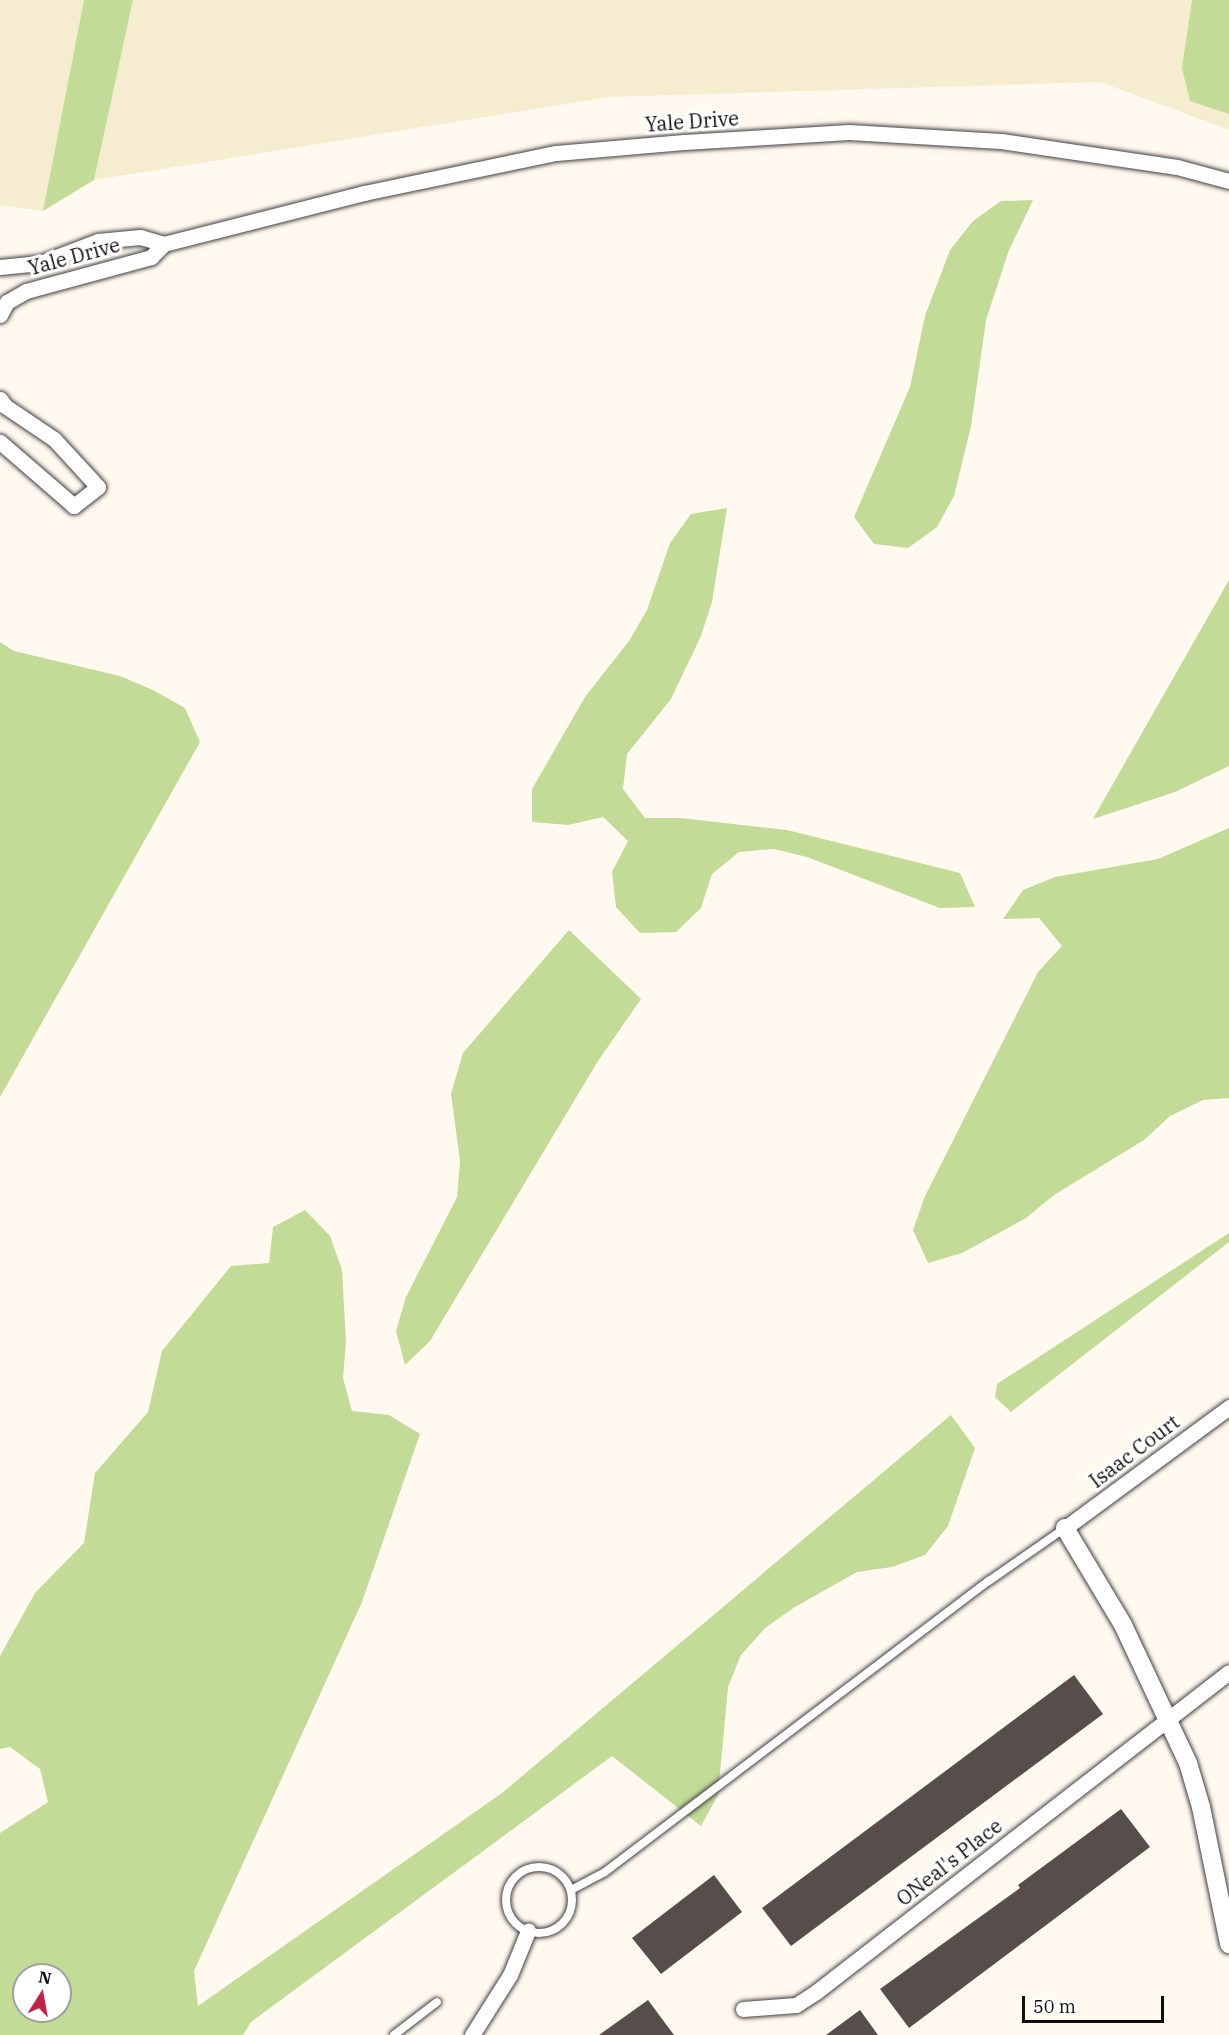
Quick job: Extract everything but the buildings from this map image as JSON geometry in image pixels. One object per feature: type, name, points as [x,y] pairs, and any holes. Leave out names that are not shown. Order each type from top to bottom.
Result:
[{"type":"street","name":"Yale Drive","points":[[0,315],[7,302],[26,291],[151,257],[164,244],[364,192],[556,153],[849,132],[1001,141],[1177,167],[1229,181]]},
{"type":"street","name":"Yale Drive","points":[[0,267],[40,262],[98,241],[140,237],[164,244]]},
{"type":"street","points":[[0,399],[4,406],[54,439],[98,487],[74,506],[0,442]]},
{"type":"street","name":"Isaac Court","points":[[1065,1528],[1229,1407]]},
{"type":"street","points":[[1065,1528],[1123,1625],[1169,1718],[1201,1807],[1229,1944]]},
{"type":"street","name":"ONeal's Place","points":[[743,2009],[796,2005],[816,1992],[1229,1672]]},
{"type":"street","points":[[472,2035],[510,1975],[528,1931]]},
{"type":"lane","points":[[571,1890],[605,1872],[989,1581],[1065,1528]]},
{"type":"lane","points":[[534,1867],[545,1868],[563,1878],[571,1890],[571,1908],[559,1926],[539,1933],[519,1926],[507,1908],[506,1897],[515,1878],[534,1867]]},
{"type":"lane","points":[[394,2035],[437,2002]]},
{"type":"shaded area","points":[[0,0],[84,0],[43,211],[0,205]]},
{"type":"shaded area","points":[[133,0],[1229,0],[1229,130],[1100,82],[609,97],[94,180]]},
{"type":"green space","points":[[84,0],[133,0],[94,180],[43,211]]},
{"type":"green space","points":[[1192,0],[1229,0],[1229,114],[1190,101],[1182,68]]},
{"type":"green space","points":[[1033,200],[1009,250],[986,320],[971,426],[954,496],[937,527],[908,548],[874,544],[854,517],[910,387],[925,316],[950,250],[973,221],[1001,201]]},
{"type":"green space","points":[[727,508],[712,602],[701,636],[671,699],[627,754],[623,789],[645,818],[680,818],[787,830],[960,873],[975,907],[940,908],[807,857],[774,849],[739,852],[712,874],[701,908],[676,932],[640,933],[616,907],[612,872],[628,841],[603,817],[568,825],[532,822],[532,789],[585,697],[629,641],[647,610],[670,543],[691,514]]},
{"type":"green space","points":[[1229,580],[1229,766],[1175,792],[1093,819]]},
{"type":"green space","points":[[0,642],[14,651],[120,676],[153,690],[185,708],[200,742],[0,1097]]},
{"type":"green space","points":[[1229,828],[1229,1098],[1203,1100],[1170,1116],[1144,1140],[1054,1195],[1026,1218],[962,1253],[928,1263],[913,1230],[925,1196],[1038,972],[1062,946],[1039,918],[1003,919],[1023,890],[1055,877],[1158,859]]},
{"type":"green space","points":[[569,930],[641,999],[598,1061],[430,1341],[405,1365],[396,1331],[406,1297],[457,1197],[460,1161],[451,1094],[463,1053]]},
{"type":"green space","points":[[305,1210],[330,1236],[342,1270],[346,1341],[343,1378],[352,1411],[389,1415],[420,1434],[362,1602],[194,1971],[198,2006],[502,1793],[951,1415],[975,1448],[948,1526],[925,1555],[892,1567],[857,1572],[795,1607],[765,1628],[741,1655],[728,1687],[718,1795],[701,1826],[612,1756],[251,2022],[243,2035],[0,2035],[0,1833],[48,1802],[40,1769],[10,1747],[0,1749],[0,1656],[35,1593],[84,1543],[95,1473],[148,1412],[162,1351],[231,1266],[269,1263],[273,1227]]},
{"type":"green space","points":[[1229,1233],[1229,1242],[1011,1412],[995,1397],[997,1384]]}]
